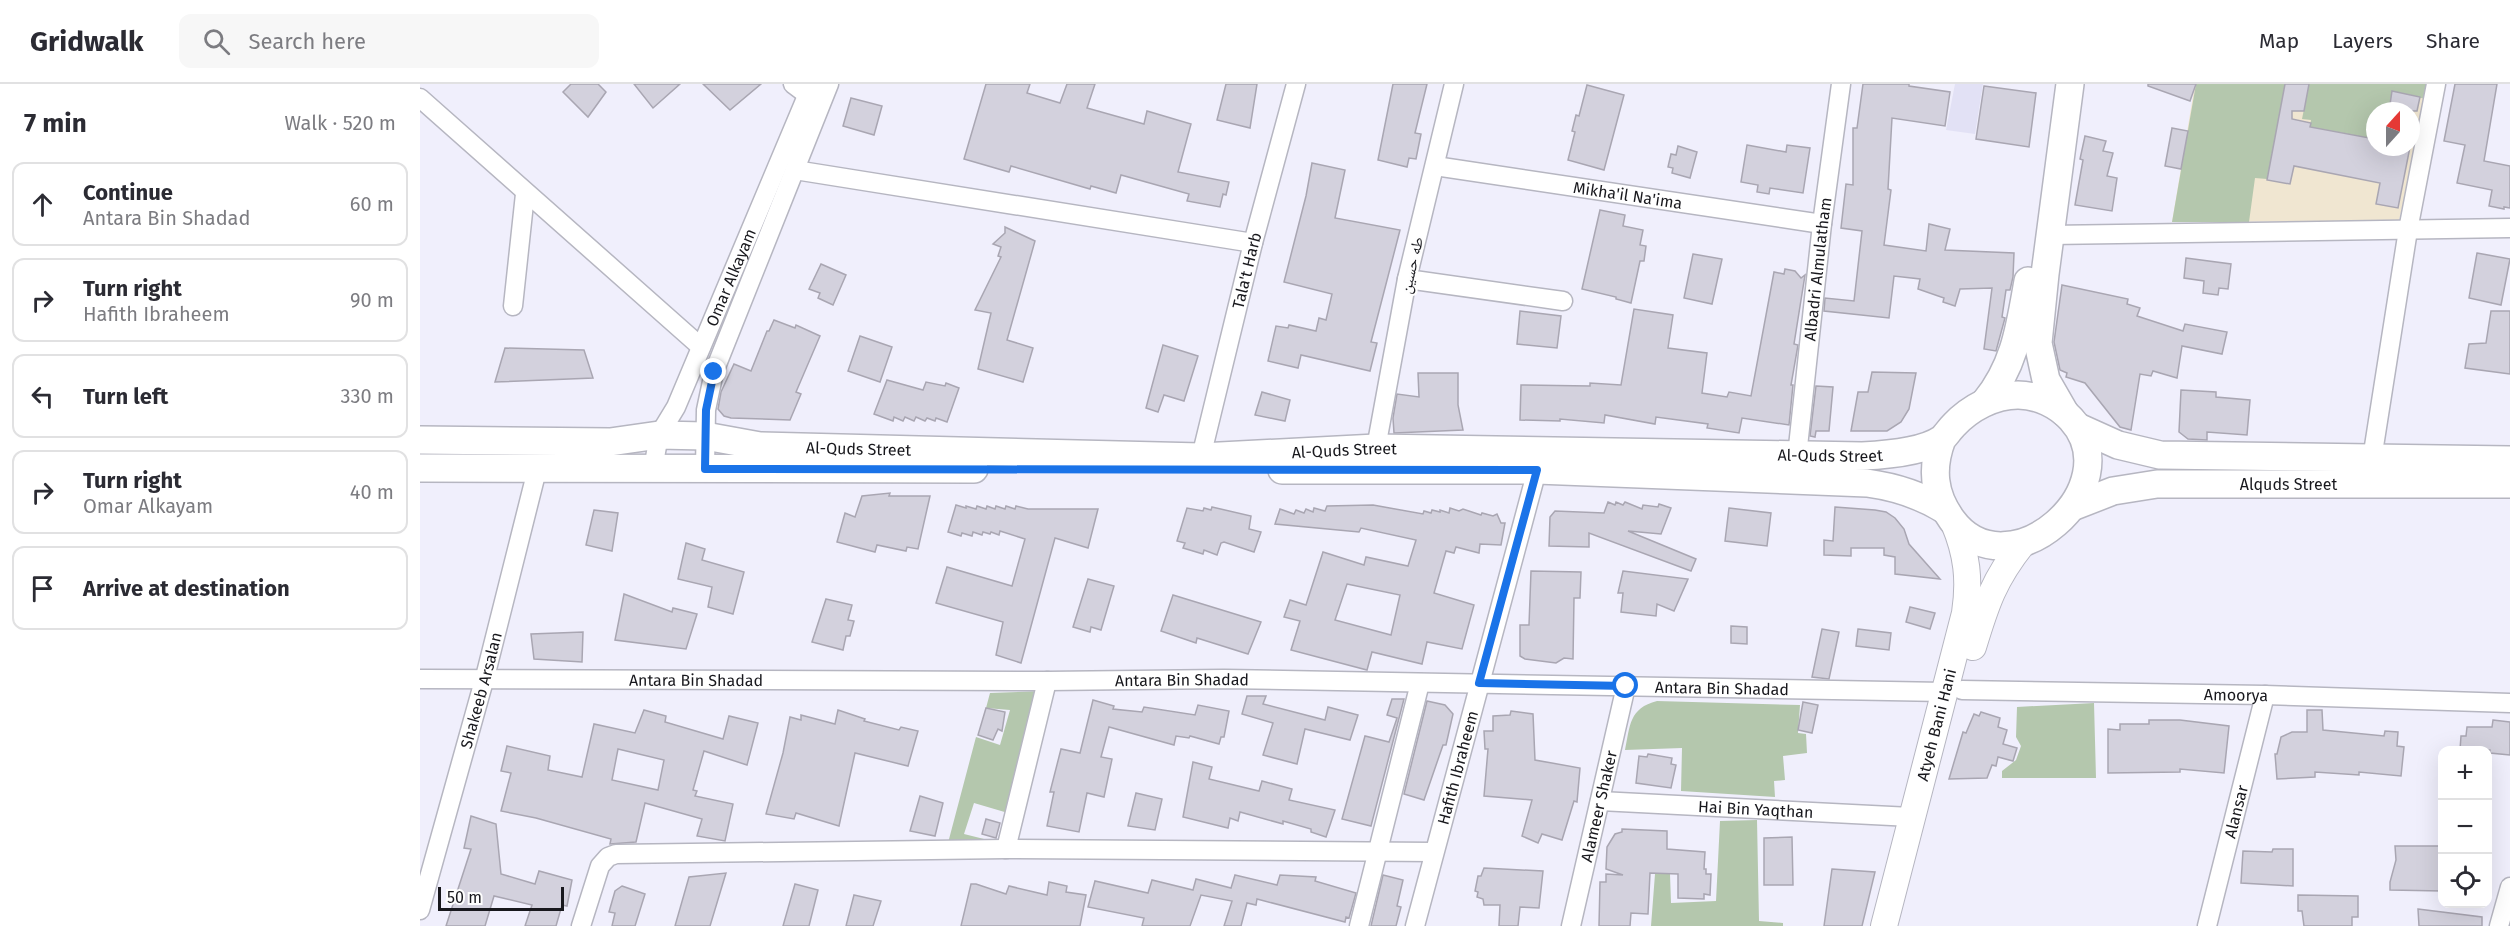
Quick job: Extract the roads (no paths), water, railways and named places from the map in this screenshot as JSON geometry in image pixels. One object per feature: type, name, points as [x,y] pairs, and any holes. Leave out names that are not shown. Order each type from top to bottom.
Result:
[{"type":"main road","points":[[1985,402],[2005,375],[2017,342],[2054,84]]},
{"type":"main road","points":[[420,468],[1537,470],[1867,483],[1900,489],[1931,501],[1978,542],[1993,546],[2023,543],[2036,537],[2072,507],[2083,489],[2088,468],[2086,447],[2046,380],[2038,343],[2070,84]]},
{"type":"main road","points":[[1950,516],[1937,493],[1934,475],[1935,456],[1942,439],[1954,424],[1985,402],[2019,395],[2052,404],[2072,421]]},
{"type":"main road","name":"Alquds Street","points":[[2072,421],[2118,445],[2160,455],[2510,460]]},
{"type":"main road","name":"Al-Quds Street","points":[[420,440],[610,442],[660,435],[705,436],[760,446],[1201,458],[1376,448],[1797,456],[1878,455],[1911,450],[1942,439]]},
{"type":"main road","name":"Alquds Street","points":[[2072,507],[2113,491],[2157,484],[2510,484]]},
{"type":"main road","name":"Atyeh Bani Hani","points":[[1884,926],[1911,817],[1953,691],[1969,590],[1968,567],[1963,544],[1950,516]]},
{"type":"main road","points":[[1899,926],[1953,691],[1996,580],[2023,543]]},
{"type":"street","points":[[793,84],[813,95]]},
{"type":"street","name":"Omar Alkayam","points":[[653,469],[660,435],[676,407],[813,95],[829,84]]},
{"type":"street","name":"Tala't Harb","points":[[1201,458],[1253,243],[1296,84]]},
{"type":"street","name":"طه حسين","points":[[1376,448],[1407,279],[1454,84]]},
{"type":"street","name":"Albadri Almulatham","points":[[1797,456],[1822,224],[1841,84]]},
{"type":"street","points":[[2372,459],[2408,230],[2436,84]]},
{"type":"street","name":"Omar Alkayam","points":[[705,469],[706,410],[714,372],[795,170],[813,95]]},
{"type":"street","points":[[420,98],[525,194],[701,347]]},
{"type":"street","name":"Mikha'il Na'ima","points":[[1435,166],[1822,224]]},
{"type":"street","points":[[795,170],[1253,243]]},
{"type":"street","points":[[513,306],[525,194]]},
{"type":"street","points":[[2050,235],[2510,228]]},
{"type":"street","points":[[1407,279],[1563,301]]},
{"type":"street","name":"Shakeeb Arsalan","points":[[420,910],[485,677],[537,470]]},
{"type":"street","name":"Hafith Ibraheem","points":[[1415,926],[1537,470]]},
{"type":"street","name":"Antara Bin Shadad","points":[[420,679],[485,677],[1047,681],[1224,679],[1953,691]]},
{"type":"street","points":[[1006,849],[1047,681]]},
{"type":"street","points":[[1359,926],[1420,683]]},
{"type":"street","name":"Alameer Shaker","points":[[1571,926],[1626,686]]},
{"type":"street","name":"Amoorya","points":[[1953,691],[2265,695],[2510,703]]},
{"type":"street","name":"Alansar","points":[[2206,926],[2265,695]]},
{"type":"street","name":"Hai Bin Yaqthan","points":[[1600,801],[1911,817]]},
{"type":"street","points":[[581,926],[600,866],[608,857],[615,854],[1006,849],[1434,852]]},
{"type":"street","points":[[2499,926],[2510,886]]}]
